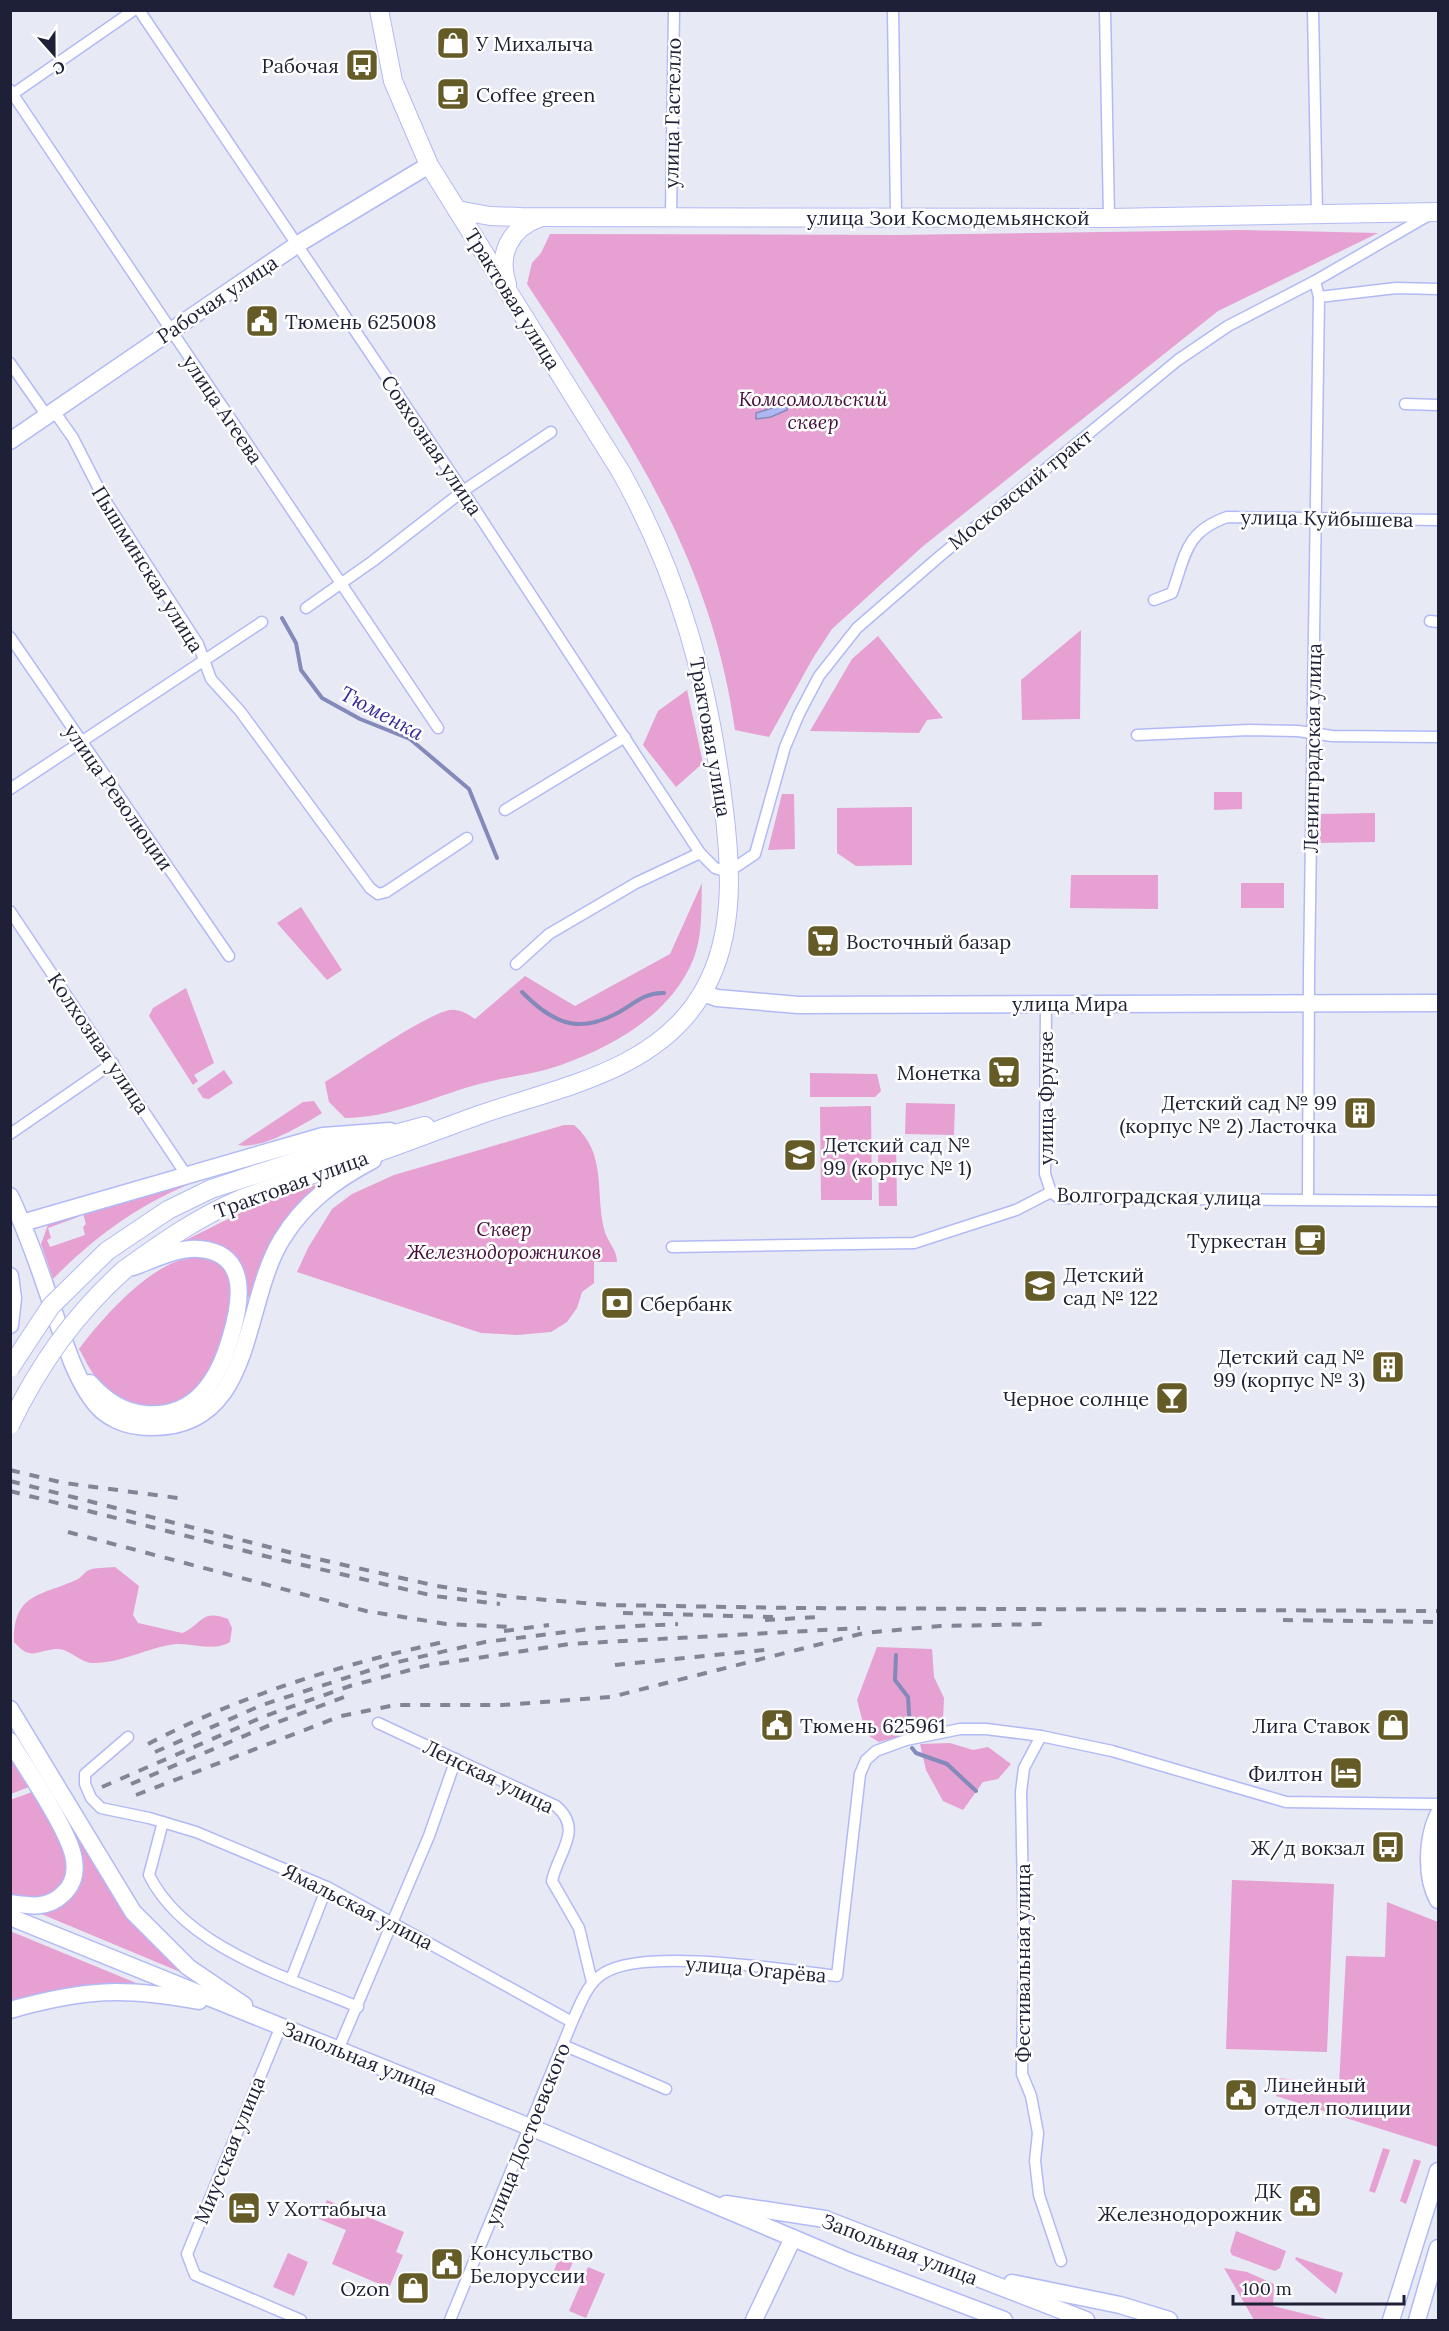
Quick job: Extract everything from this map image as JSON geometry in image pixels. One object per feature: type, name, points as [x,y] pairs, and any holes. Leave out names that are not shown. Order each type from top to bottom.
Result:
[{"type":"main road","name":"Трактовая улица","points":[[10,1368],[51,1306],[107,1251],[168,1210],[211,1189],[482,1114],[586,1081],[627,1062],[671,1030],[703,993],[716,965],[728,900],[726,823],[711,714],[694,641],[672,576],[647,520],[621,472],[429,165],[417,142],[393,81],[379,10]]},
{"type":"main road","name":"улица Зои Космодемьянской","points":[[457,210],[490,216],[1109,218],[1435,213]]},
{"type":"main road","points":[[513,299],[504,271],[507,244],[523,224],[546,216]]},
{"type":"main road","name":"Трактовая улица","points":[[10,1425],[38,1372],[60,1337],[90,1302],[124,1270],[177,1232],[231,1204],[401,1137]]},
{"type":"street","points":[[12,93],[134,10]]},
{"type":"street","name":"Совхозная улица","points":[[139,10],[463,491],[700,853],[715,868],[728,872]]},
{"type":"street","name":"улица Гастелло","points":[[671,215],[674,10]]},
{"type":"street","points":[[893,10],[896,216]]},
{"type":"street","points":[[1105,10],[1109,218]]},
{"type":"street","points":[[1313,10],[1317,214]]},
{"type":"street","name":"улица Агеева","points":[[12,93],[438,728]]},
{"type":"street","name":"Рабочая улица","points":[[10,441],[298,244],[429,165]]},
{"type":"street","name":"Московский тракт","points":[[728,872],[754,855],[782,758],[799,714],[819,676],[857,628],[940,556],[1178,360],[1228,326],[1315,281],[1435,213]]},
{"type":"street","name":"Ленинградская улица","points":[[1308,1198],[1314,732],[1314,519],[1319,297],[1315,281]]},
{"type":"street","points":[[1319,297],[1396,288],[1438,289]]},
{"type":"street","name":"Пышминская улица","points":[[10,363],[73,438],[103,497],[198,644],[216,687],[240,711],[370,888],[378,894],[386,892],[467,838]]},
{"type":"street","points":[[1405,404],[1438,405]]},
{"type":"street","points":[[306,608],[463,491],[551,432]]},
{"type":"street","name":"улица Куйбышева","points":[[1154,600],[1172,593],[1192,538],[1208,524],[1227,517],[1438,520]]},
{"type":"street","points":[[10,789],[82,744],[262,622]]},
{"type":"street","name":"улица Революции","points":[[10,637],[229,956]]},
{"type":"street","points":[[1137,735],[1249,730],[1314,732],[1332,736],[1438,737]]},
{"type":"street","points":[[505,810],[625,737]]},
{"type":"street","points":[[516,964],[549,934],[636,883],[700,853]]},
{"type":"street","name":"Колхозная улица","points":[[10,911],[187,1176]]},
{"type":"street","name":"улица Мира","points":[[703,993],[717,998],[798,1005],[1438,1003]]},
{"type":"street","name":"улица Фрунзе","points":[[1046,1003],[1045,1174],[1051,1192]]},
{"type":"street","points":[[10,1134],[113,1063]]},
{"type":"street","points":[[22,1223],[323,1136],[401,1137]]},
{"type":"street","points":[[10,1196],[74,1364],[92,1400],[105,1413],[122,1423],[142,1427],[167,1426],[200,1414],[219,1398],[232,1380],[269,1266],[291,1225],[324,1189],[401,1137]]},
{"type":"street","name":"Волгоградская улица","points":[[672,1247],[914,1243],[1016,1210],[1051,1192],[1059,1198],[1308,1198],[1438,1201]]},
{"type":"street","points":[[74,1364],[105,1398],[122,1408],[138,1413],[161,1414],[184,1408],[204,1394],[216,1378],[226,1355],[240,1299],[238,1281],[230,1264],[212,1252],[190,1249],[124,1270]]},
{"type":"street","points":[[10,1276],[13,1298],[10,1325]]},
{"type":"street","points":[[10,1709],[52,1796],[75,1862],[74,1877],[67,1890],[50,1903],[34,1906],[10,1903]]},
{"type":"street","name":"Ленская улица","points":[[378,1723],[556,1806],[570,1822],[570,1832],[552,1881],[579,1928],[592,1982]]},
{"type":"street","name":"улица Огарёва","points":[[592,1982],[611,1969],[653,1962],[712,1962],[837,1976],[860,1774],[866,1760],[876,1751],[906,1740],[960,1729],[986,1729],[1041,1736]]},
{"type":"street","points":[[1041,1736],[1113,1751],[1286,1802],[1438,1804]]},
{"type":"street","name":"Фестивальная улица","points":[[1041,1736],[1024,1768],[1021,1792],[1024,1970],[1021,2062],[1038,2133],[1035,2161],[1039,2195],[1061,2261]]},
{"type":"street","name":"Ямальская улица","points":[[128,1737],[89,1769],[84,1779],[92,1798],[101,1809],[133,1814],[196,1832],[327,1887],[395,1922],[572,2022]]},
{"type":"street","points":[[10,1741],[134,1912],[188,1967],[264,2019]]},
{"type":"street","points":[[338,2050],[395,1922],[456,1759]]},
{"type":"street","points":[[1438,1815],[1432,1831],[1430,1875],[1432,1890],[1438,1900]]},
{"type":"street","points":[[163,1822],[148,1871],[157,1890],[209,1939],[244,1959],[358,2007]]},
{"type":"street","points":[[291,1979],[327,1887]]},
{"type":"street","name":"Запольная улица","points":[[10,1917],[994,2319]]},
{"type":"street","name":"улица Достоевского","points":[[450,2320],[572,2022],[592,1982]]},
{"type":"street","points":[[10,2010],[72,1995],[118,1991],[150,1992],[235,2008]]},
{"type":"street","name":"Миусская улица","points":[[281,2026],[187,2254],[195,2275],[301,2320]]},
{"type":"street","points":[[563,2045],[666,2089]]},
{"type":"street","points":[[1391,2320],[1438,2171]]},
{"type":"street","name":"Запольная улица","points":[[708,2202],[825,2219],[1086,2320]]},
{"type":"street","points":[[754,2320],[793,2238]]},
{"type":"street","points":[[1419,2320],[1438,2248]]},
{"type":"street","points":[[965,2273],[1120,2305],[1168,2320]]},
{"type":"street","points":[[1378,2320],[1399,2295]]},
{"type":"street","points":[[1419,2320],[1438,2295]]},
{"type":"green space","name":"Комсомольский сквер","points":[[1244,230],[1378,233],[1218,311],[922,547],[832,629],[769,737],[735,730],[723,665],[705,605],[684,549],[658,495],[628,443],[527,284],[532,263],[541,253],[550,234],[898,235]]},
{"type":"green space","points":[[1081,630],[1080,719],[1022,720],[1021,680]]},
{"type":"green space","points":[[878,636],[943,718],[927,720],[919,733],[810,731],[852,659]]},
{"type":"green space","points":[[687,690],[703,763],[676,787],[643,745],[658,711]]},
{"type":"green space","points":[[1214,792],[1242,792],[1242,809],[1214,810]]},
{"type":"green space","points":[[782,794],[794,794],[795,849],[768,850]]},
{"type":"green space","points":[[912,807],[912,865],[856,866],[837,853],[837,808]]},
{"type":"green space","points":[[1375,813],[1375,842],[1318,843],[1317,814]]},
{"type":"green space","points":[[1071,875],[1158,875],[1158,909],[1070,908]]},
{"type":"green space","points":[[702,883],[698,941],[693,960],[683,979],[671,997],[656,1012],[620,1038],[561,1065],[483,1083],[378,1115],[345,1118],[329,1102],[325,1082],[407,1030],[439,1013],[457,1010],[475,1019],[525,976],[575,1006],[670,954]]},
{"type":"green space","points":[[1241,883],[1284,883],[1284,908],[1241,908]]},
{"type":"green space","points":[[301,907],[342,970],[327,980],[277,923]]},
{"type":"green space","points":[[186,988],[214,1063],[194,1075],[198,1081],[193,1085],[149,1016],[153,1008]]},
{"type":"green space","points":[[224,1070],[233,1083],[209,1099],[203,1098],[197,1089]]},
{"type":"green space","points":[[810,1073],[877,1074],[881,1091],[875,1097],[810,1097]]},
{"type":"green space","points":[[314,1101],[322,1113],[281,1136],[258,1144],[238,1145],[303,1102]]},
{"type":"green space","points":[[906,1103],[955,1104],[954,1135],[905,1134]]},
{"type":"green space","points":[[871,1106],[872,1200],[821,1200],[820,1107]]},
{"type":"green space","name":"Сквер Железнодорожников","points":[[564,1125],[574,1125],[584,1136],[596,1160],[601,1215],[617,1262],[594,1262],[594,1283],[582,1292],[577,1308],[567,1322],[551,1332],[517,1335],[481,1333],[297,1272],[308,1248],[332,1209],[352,1194],[394,1175]]},
{"type":"green space","points":[[878,1143],[896,1143],[897,1206],[879,1206]]},
{"type":"green space","points":[[196,1178],[197,1181],[138,1210],[120,1222],[85,1249],[53,1279],[41,1244],[49,1222],[76,1212],[78,1217],[48,1228],[51,1238],[47,1240],[50,1247],[85,1235],[83,1227],[86,1224],[82,1210]]},
{"type":"green space","points":[[321,1183],[306,1198],[250,1300],[242,1268],[230,1253],[215,1244],[186,1240],[256,1205]]},
{"type":"green space","points":[[195,1257],[219,1264],[226,1271],[231,1282],[229,1310],[213,1367],[194,1392],[167,1405],[137,1404],[123,1398],[98,1380],[79,1349],[115,1307],[146,1279],[163,1268]]},
{"type":"green space","points":[[115,1567],[139,1586],[133,1615],[138,1623],[182,1633],[207,1616],[219,1616],[228,1619],[232,1628],[230,1642],[211,1647],[176,1644],[115,1660],[94,1663],[84,1661],[61,1649],[29,1653],[14,1642],[18,1614],[32,1599],[78,1579],[87,1571]]},
{"type":"green space","points":[[877,1647],[932,1649],[934,1677],[944,1698],[943,1721],[932,1728],[879,1742],[866,1734],[857,1700]]},
{"type":"green space","points":[[950,1743],[973,1750],[988,1747],[1011,1764],[998,1779],[983,1782],[963,1810],[943,1801],[926,1770],[920,1744]]},
{"type":"green space","points":[[10,1755],[29,1787],[11,1794],[10,1794]]},
{"type":"green space","points":[[32,1792],[62,1842],[67,1868],[64,1880],[55,1891],[45,1897],[33,1898],[11,1894],[10,1800]]},
{"type":"green space","points":[[58,1801],[122,1909],[145,1936],[185,1974],[39,1913],[74,1893]]},
{"type":"green space","points":[[1232,1880],[1334,1884],[1327,2052],[1226,2049]]},
{"type":"green space","points":[[1387,1902],[1438,1922],[1438,2147],[1276,2096],[1278,2078],[1339,2084],[1346,1956],[1385,1957]]},
{"type":"green space","points":[[10,1931],[143,1986],[79,1986],[11,2003]]},
{"type":"green space","points":[[1383,2148],[1390,2150],[1375,2193],[1369,2191]]},
{"type":"green space","points":[[1414,2159],[1421,2161],[1406,2204],[1400,2201]]},
{"type":"green space","points":[[327,2200],[404,2232],[396,2252],[403,2255],[389,2288],[332,2264],[346,2230],[319,2219]]},
{"type":"green space","points":[[1236,2231],[1286,2251],[1280,2268],[1275,2271],[1232,2255],[1230,2251]]},
{"type":"green space","points":[[563,2249],[576,2255],[564,2283],[551,2277]]},
{"type":"green space","points":[[288,2253],[308,2262],[294,2296],[273,2287]]},
{"type":"green space","points":[[1296,2257],[1343,2273],[1336,2294],[1295,2259]]},
{"type":"green space","points":[[588,2267],[605,2274],[586,2318],[569,2311]]},
{"type":"green space","points":[[1224,2268],[1247,2272],[1274,2284],[1273,2306],[1330,2320],[1254,2320]]},
{"type":"water","points":[[788,403],[787,410],[771,417],[756,419],[756,413]]},
{"type":"waterway","name":"Тюменка","points":[[282,618],[296,643],[301,670],[322,698],[360,719],[410,739],[469,789],[497,858]]},
{"type":"waterway","name":"Тюменка","points":[[522,992],[534,1004],[559,1020],[583,1024],[611,1016],[649,995],[664,993]]},
{"type":"waterway","name":"Тюменка","points":[[896,1655],[895,1680],[908,1697],[910,1729]]},
{"type":"waterway","name":"Тюменка","points":[[912,1748],[916,1753],[947,1764],[976,1791]]},
{"type":"railway","points":[[10,1470],[64,1483],[178,1498]]},
{"type":"railway","points":[[10,1481],[300,1555],[437,1586],[511,1597],[608,1605],[796,1608],[1438,1611]]},
{"type":"railway","points":[[10,1491],[434,1596],[500,1604]]},
{"type":"railway","points":[[68,1532],[366,1611],[446,1624],[514,1627]]},
{"type":"railway","points":[[623,1613],[773,1617]]},
{"type":"railway","points":[[765,1620],[819,1617]]},
{"type":"railway","points":[[1283,1620],[1438,1622]]},
{"type":"railway","points":[[155,1752],[262,1705],[389,1664],[485,1642],[597,1628],[678,1624]]},
{"type":"railway","points":[[136,1795],[341,1716],[395,1705],[502,1705],[611,1697],[864,1633],[940,1626],[1044,1624]]},
{"type":"railway","points":[[504,1631],[549,1625]]},
{"type":"railway","points":[[102,1787],[265,1716],[350,1686],[425,1666],[569,1644],[860,1628]]},
{"type":"railway","points":[[148,1744],[220,1710],[294,1682],[448,1641]]},
{"type":"railway","points":[[615,1665],[774,1649]]},
{"type":"railway","points":[[131,1784],[270,1725],[347,1696]]},
{"type":"place","name":"У Михалыча","points":[[453,43]]},
{"type":"place","name":"Рабочая","points":[[362,65]]},
{"type":"place","name":"Coffee green","points":[[453,94]]},
{"type":"place","name":"Тюмень 625008","points":[[262,321]]},
{"type":"place","name":"Восточный базар","points":[[823,941]]},
{"type":"place","name":"Монетка","points":[[1004,1072]]},
{"type":"place","name":"Детский сад № 99 (корпус № 2) Ласточка","points":[[1360,1113]]},
{"type":"place","name":"Детский сад № 99 (корпус № 1)","points":[[800,1155]]},
{"type":"place","name":"Туркестан","points":[[1310,1240]]},
{"type":"place","name":"Детский сад № 122","points":[[1040,1286]]},
{"type":"place","name":"Сбербанк","points":[[617,1303]]},
{"type":"place","name":"Детский сад № 99 (корпус № 3)","points":[[1388,1367]]},
{"type":"place","name":"Черное солнце","points":[[1172,1398]]},
{"type":"place","name":"Тюмень 625961","points":[[777,1725]]},
{"type":"place","name":"Лига Ставок","points":[[1393,1725]]},
{"type":"place","name":"Филтон","points":[[1346,1773]]},
{"type":"place","name":"Ж/д вокзал","points":[[1388,1847]]},
{"type":"place","name":"Линейный отдел полиции","points":[[1241,2095]]},
{"type":"place","name":"ДК Железнодорожник","points":[[1305,2201]]},
{"type":"place","name":"У Хоттабыча","points":[[244,2208]]},
{"type":"place","name":"Консульство Белоруссии","points":[[447,2264]]},
{"type":"place","name":"Ozon","points":[[413,2288]]}]
